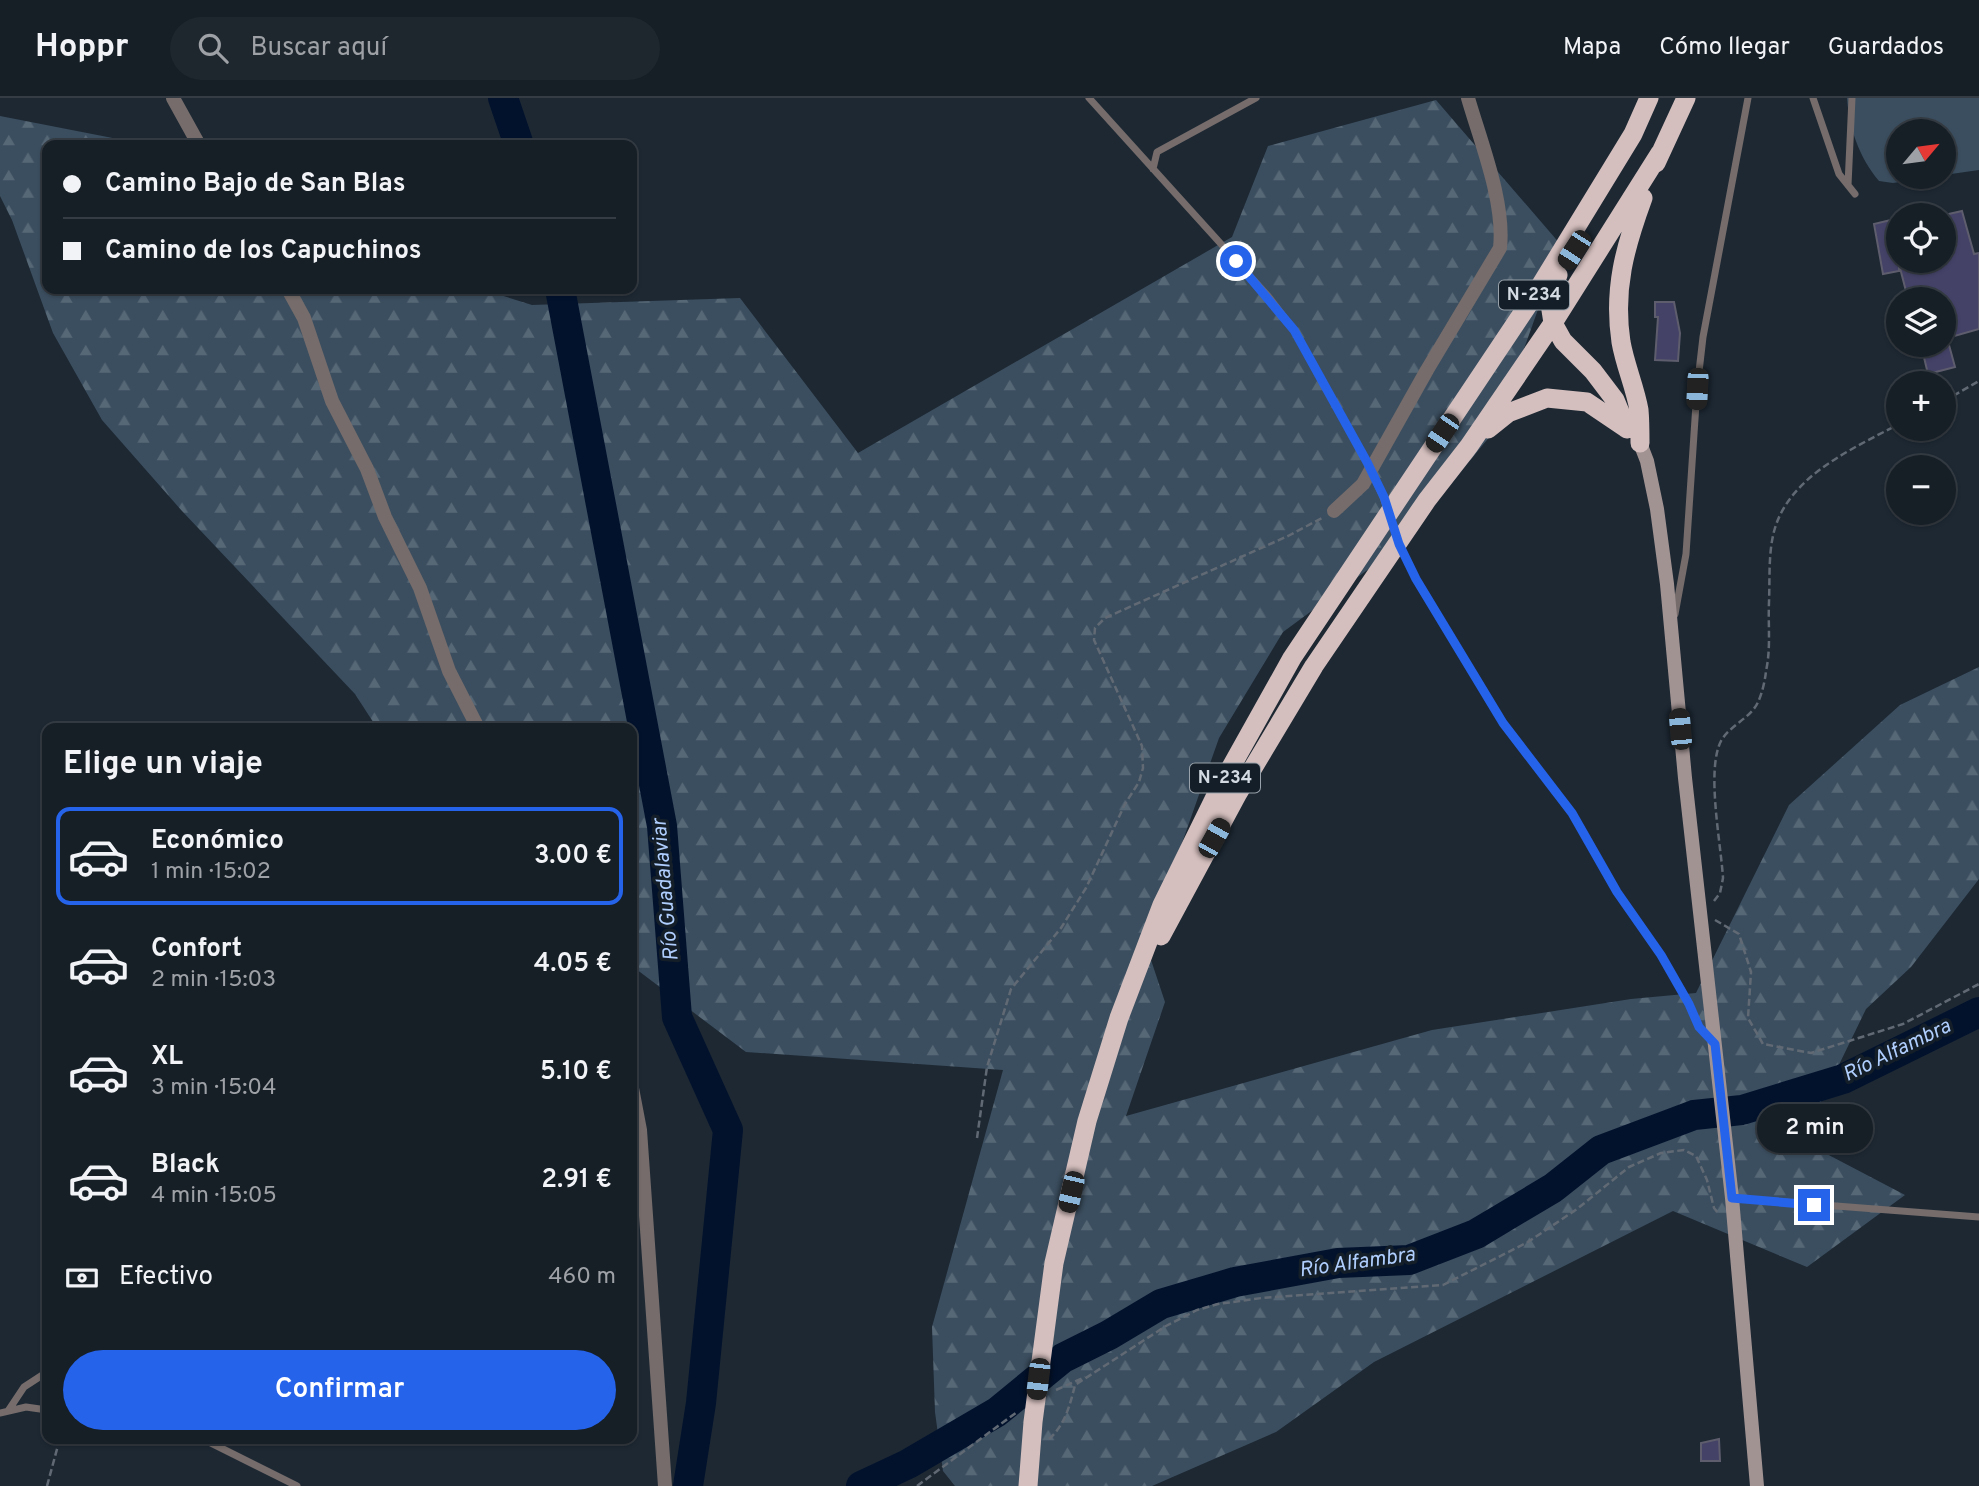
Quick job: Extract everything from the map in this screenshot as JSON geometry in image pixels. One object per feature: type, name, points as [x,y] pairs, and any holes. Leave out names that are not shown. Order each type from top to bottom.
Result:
[{"type":"highway","name":"N-234","points":[[1028,1486],[1028,1424],[1055,1263],[1087,1121],[1119,1018],[1162,905],[1221,785],[1292,658],[1534,296],[1633,134],[1649,98]]},
{"type":"highway","points":[[1634,436],[1615,400],[1593,371],[1563,341],[1553,323],[1549,297],[1559,274],[1604,204],[1639,140],[1656,98]]},
{"type":"highway","name":"N-234","points":[[1119,1018],[1238,793],[1314,666],[1427,500],[1469,446],[1553,323],[1660,153],[1686,98]]},
{"type":"highway","points":[[1634,436],[1639,411],[1620,331],[1620,275],[1632,228],[1660,153]]},
{"type":"highway","points":[[1469,446],[1508,413],[1547,398],[1587,402],[1634,436]]},
{"type":"main road","points":[[1634,436],[1647,461],[1657,509],[1732,1198],[1757,1486]]},
{"type":"street","points":[[173,98],[195,140]]},
{"type":"street","points":[[1334,511],[1363,484],[1427,369],[1500,248],[1502,231],[1492,183],[1468,98]]},
{"type":"street","points":[[291,294],[304,318],[332,401],[367,469],[385,517],[420,587],[449,671],[475,723]]},
{"type":"street","points":[[637,1114],[665,1486]]},
{"type":"lane","points":[[1089,98],[1269,297],[1294,330],[1371,470],[1384,497],[1399,544],[1416,579],[1503,723],[1572,813],[1617,892],[1661,955],[1699,1027],[1715,1044]]},
{"type":"lane","points":[[1153,169],[1157,152],[1256,98]]},
{"type":"lane","points":[[1671,631],[1686,554],[1703,337],[1748,98]]},
{"type":"lane","points":[[1812,98],[1830,154],[1839,174],[1854,194]]},
{"type":"lane","points":[[1848,186],[1852,98]]},
{"type":"lane","points":[[1732,1198],[1979,1217]]},
{"type":"lane","points":[[4,1412],[24,1388],[42,1375]]},
{"type":"lane","points":[[4,1412],[26,1407],[42,1409]]},
{"type":"lane","points":[[213,1444],[296,1486]]},
{"type":"path","points":[[1956,394],[1979,381]]},
{"type":"path","points":[[1886,431],[1818,472],[1796,493],[1780,516],[1771,544],[1770,647],[1766,672],[1758,704],[1720,743],[1715,783],[1723,878],[1720,893],[1700,912],[1740,934],[1751,972],[1748,1018],[1763,1044],[1811,1053],[1903,1024],[1979,984]]},
{"type":"path","points":[[977,1138],[987,1067],[1011,989],[1061,928],[1086,888],[1125,804],[1139,782],[1143,768],[1142,746],[1094,640],[1095,628],[1105,618],[1288,536],[1334,511]]},
{"type":"path","points":[[918,1486],[1028,1424],[1048,1440],[1056,1433],[1070,1405],[1074,1385],[1181,1318],[1218,1304],[1262,1298],[1443,1285],[1528,1242],[1577,1209],[1629,1167],[1661,1153],[1684,1150],[1696,1156],[1707,1180],[1714,1208],[1734,1228]]},
{"type":"path","points":[[1055,1391],[1091,1374]]},
{"type":"path","points":[[47,1486],[58,1444]]},
{"type":"green space","points":[[1847,98],[1979,98],[1979,170],[1956,173],[1956,119],[1886,119],[1886,182],[1879,181],[1856,142]]},
{"type":"green space","points":[[1436,100],[1561,245],[1495,430],[1400,546],[1283,632],[1219,738],[1146,945],[1165,1002],[1126,1116],[1432,1030],[1631,999],[1696,993],[1789,805],[1900,705],[1979,667],[1979,879],[1911,967],[1866,1009],[1802,1141],[1905,1195],[1807,1267],[1673,1211],[1374,1362],[1276,1432],[1152,1486],[955,1486],[943,1471],[935,1412],[932,1327],[1003,1070],[746,1052],[637,970],[637,723],[374,723],[355,694],[182,511],[102,420],[53,333],[12,220],[0,196],[0,116],[123,140],[42,140],[42,294],[497,294],[532,305],[740,298],[858,453],[1232,237],[1268,146]]},
{"type":"building","points":[[1962,211],[1974,254],[1979,253],[1979,329],[1956,336],[1956,287],[1905,287],[1901,273],[1956,273],[1956,212]]},
{"type":"building","points":[[1886,221],[1886,273],[1888,273],[1883,274],[1874,224]]},
{"type":"building","points":[[1655,302],[1674,302],[1680,333],[1678,361],[1655,360],[1658,317],[1655,317]]},
{"type":"building","points":[[1924,357],[1952,357],[1955,367],[1927,371]]},
{"type":"building","points":[[1719,1439],[1720,1461],[1701,1461],[1701,1443]]},
{"type":"waterway","name":"Río Guadalaviar","points":[[503,98],[517,140]]},
{"type":"waterway","name":"Río Guadalaviar","points":[[561,294],[662,826],[677,1017],[728,1130],[701,1403],[688,1486]]},
{"type":"waterway","name":"Río Alfambra","points":[[861,1486],[908,1464],[997,1412],[1063,1358],[1161,1304],[1235,1282],[1338,1263],[1409,1260],[1476,1234],[1553,1188],[1601,1150],[1694,1115],[1742,1110],[1843,1079],[1979,1012]]},
{"type":"route","points":[[1236,261],[1294,330],[1367,462],[1384,497],[1399,544],[1416,579],[1503,723],[1572,813],[1617,892],[1661,955],[1699,1027],[1715,1044],[1732,1198],[1814,1205]]}]
